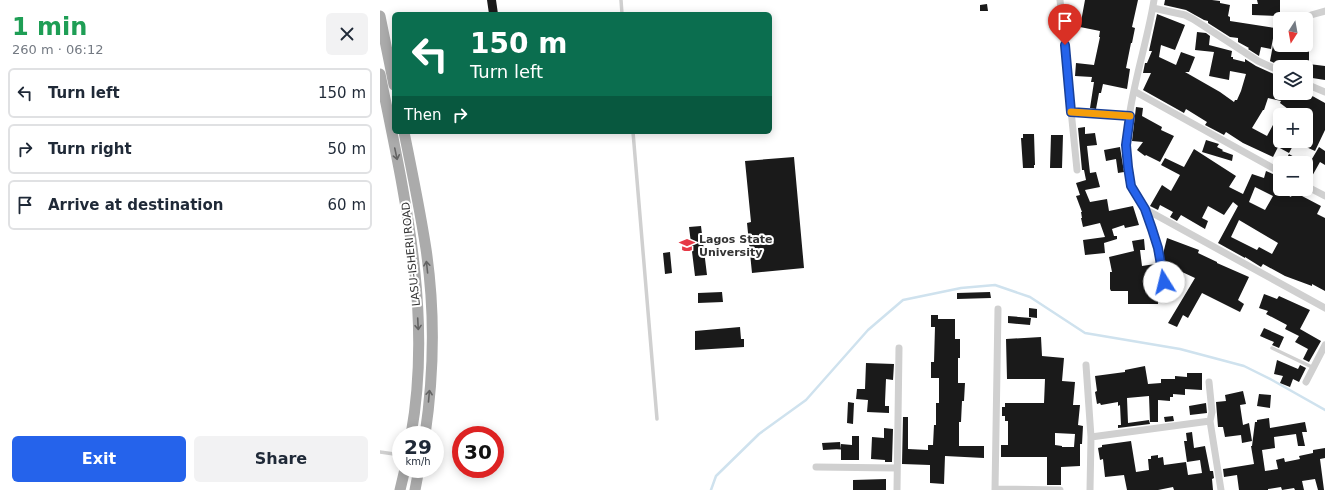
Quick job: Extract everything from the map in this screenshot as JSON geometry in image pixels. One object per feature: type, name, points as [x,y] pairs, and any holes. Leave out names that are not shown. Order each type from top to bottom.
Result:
[{"type":"main road","points":[[380,16],[392,75]]},
{"type":"main road","name":"LASU-ISHERI ROAD","points":[[380,74],[392,132]]},
{"type":"main road","name":"LASU-ISHERI ROAD","points":[[392,134],[404,190],[414,261],[419,349],[418,381],[412,426]]},
{"type":"main road","name":"LASU-ISHERI ROAD","points":[[404,134],[426,250],[429,285],[432,350],[426,426]]},
{"type":"main road","points":[[400,490],[403,478]]},
{"type":"main road","points":[[415,490],[417,478]]},
{"type":"street","points":[[1060,0],[1077,170]]},
{"type":"street","points":[[1154,0],[1134,91],[1126,145],[1131,186],[1145,209],[1158,248],[1164,282]]},
{"type":"street","points":[[1153,8],[1185,15],[1258,61],[1273,68]]},
{"type":"street","points":[[1313,14],[1325,11]]},
{"type":"street","points":[[1313,87],[1325,92]]},
{"type":"street","points":[[1134,91],[1273,168]]},
{"type":"street","points":[[1071,112],[1130,116]]},
{"type":"street","points":[[1313,190],[1325,196]]},
{"type":"street","points":[[1145,209],[1325,308]]},
{"type":"street","points":[[998,309],[995,489],[1060,490]]},
{"type":"street","points":[[1306,382],[1325,345]]},
{"type":"street","points":[[897,490],[898,348]]},
{"type":"street","points":[[1086,365],[1091,437],[1090,490]]},
{"type":"street","points":[[1209,382],[1212,412],[1210,421],[1221,490]]},
{"type":"street","points":[[1091,437],[1210,421]]},
{"type":"street","points":[[816,467],[898,468]]},
{"type":"lane","points":[[621,0],[622,12]]},
{"type":"lane","points":[[632,134],[657,419]]},
{"type":"lane","points":[[1272,348],[1314,368]]},
{"type":"lane","points":[[380,452],[392,454]]},
{"type":"building","points":[[487,0],[496,0],[498,12],[489,12]]},
{"type":"building","points":[[1085,0],[1138,0],[1132,27],[1135,28],[1126,68],[1130,69],[1127,89],[1103,84],[1101,93],[1099,93],[1096,109],[1090,108],[1094,82],[1091,82],[1092,77],[1075,76],[1076,63],[1094,65],[1100,37],[1100,31],[1080,27]]},
{"type":"building","points":[[1165,0],[1212,0],[1230,5],[1228,16],[1230,17],[1230,21],[1273,28],[1271,49],[1261,47],[1259,56],[1238,42],[1238,38],[1230,37],[1208,23],[1208,21],[1186,10],[1164,5]]},
{"type":"building","points":[[1257,0],[1280,0],[1280,12],[1273,12],[1273,16],[1252,15],[1252,4],[1258,4]]},
{"type":"building","points":[[987,4],[988,11],[980,11],[980,5]]},
{"type":"building","points":[[1157,14],[1185,25],[1175,50],[1161,45],[1159,57],[1176,65],[1181,52],[1195,57],[1189,72],[1185,72],[1220,92],[1234,102],[1237,100],[1241,91],[1246,74],[1230,71],[1229,80],[1209,76],[1214,52],[1195,50],[1197,32],[1206,33],[1210,36],[1209,45],[1232,51],[1231,57],[1233,57],[1233,59],[1245,62],[1245,59],[1273,74],[1273,99],[1268,98],[1264,110],[1252,128],[1267,136],[1273,125],[1273,148],[1278,148],[1273,157],[1243,143],[1226,132],[1224,135],[1205,125],[1207,122],[1186,109],[1184,113],[1143,90],[1151,73],[1143,73],[1145,63],[1147,63],[1152,51],[1149,51]]},
{"type":"building","points":[[1273,45],[1273,52],[1309,52],[1309,60],[1273,60],[1273,62],[1270,61]]},
{"type":"building","points":[[1313,64],[1325,66],[1325,80],[1313,78]]},
{"type":"building","points":[[1313,96],[1325,103],[1325,130],[1315,151],[1308,148],[1313,148],[1313,108],[1287,108],[1280,103],[1281,101],[1277,100],[1313,100]]},
{"type":"building","points":[[1136,107],[1143,108],[1142,116],[1162,127],[1161,130],[1174,136],[1160,162],[1146,155],[1145,156],[1137,150],[1143,142],[1132,141]]},
{"type":"building","points":[[1085,127],[1085,134],[1095,133],[1097,145],[1087,146],[1090,173],[1096,172],[1100,187],[1085,190],[1090,202],[1107,199],[1109,211],[1133,206],[1139,225],[1125,228],[1124,225],[1112,229],[1114,236],[1117,236],[1117,239],[1104,243],[1105,253],[1085,255],[1083,240],[1105,237],[1100,223],[1083,227],[1081,218],[1082,212],[1076,196],[1080,195],[1076,183],[1086,180],[1084,170],[1082,170],[1078,128]]},
{"type":"building","points":[[1023,134],[1034,134],[1034,168],[1023,168],[1021,138],[1023,138]]},
{"type":"building","points":[[1051,135],[1063,135],[1062,168],[1050,168]]},
{"type":"building","points":[[1206,140],[1219,144],[1217,147],[1223,150],[1222,151],[1233,155],[1232,161],[1202,152]]},
{"type":"building","points":[[1120,147],[1124,172],[1118,173],[1116,159],[1106,161],[1104,150]]},
{"type":"building","points":[[1319,147],[1325,151],[1325,165],[1320,162],[1313,174],[1313,157]]},
{"type":"building","points":[[1280,148],[1292,148],[1289,153]]},
{"type":"building","points":[[1194,149],[1236,176],[1229,187],[1243,194],[1252,174],[1264,178],[1266,171],[1273,174],[1273,196],[1302,196],[1321,206],[1317,214],[1325,218],[1325,291],[1312,284],[1312,286],[1285,276],[1263,264],[1261,267],[1218,243],[1238,206],[1233,202],[1224,215],[1208,206],[1202,218],[1208,221],[1205,229],[1181,215],[1177,221],[1170,217],[1173,212],[1160,205],[1158,210],[1150,206],[1162,185],[1171,191],[1180,175],[1161,165],[1165,158],[1184,167]],"holes":[[[1255,187],[1273,196],[1265,210],[1249,202]],[[1239,220],[1278,243],[1272,254],[1259,247],[1257,250],[1231,237]]]},
{"type":"building","points":[[794,157],[804,268],[752,273],[747,223],[751,222],[745,161]]},
{"type":"building","points":[[701,226],[707,275],[695,276],[689,227]]},
{"type":"building","points":[[1167,238],[1199,250],[1198,253],[1249,277],[1238,300],[1244,304],[1240,312],[1202,293],[1188,318],[1183,315],[1177,327],[1168,323],[1195,278],[1165,264],[1163,254]]},
{"type":"building","points":[[1144,239],[1145,250],[1140,250],[1142,266],[1155,264],[1158,283],[1163,287],[1163,289],[1159,290],[1158,304],[1128,304],[1128,291],[1111,291],[1110,289],[1110,272],[1112,272],[1109,257],[1134,251],[1132,241]]},
{"type":"building","points":[[670,252],[672,273],[665,274],[663,253]]},
{"type":"building","points":[[722,292],[723,302],[698,303],[698,293]]},
{"type":"building","points":[[990,292],[991,298],[957,299],[957,293]]},
{"type":"building","points":[[1264,294],[1277,299],[1279,296],[1310,310],[1300,329],[1321,341],[1309,362],[1303,359],[1308,349],[1295,342],[1299,336],[1285,329],[1287,325],[1266,314],[1268,311],[1259,308]]},
{"type":"building","points":[[1029,308],[1037,309],[1037,318],[1029,317]]},
{"type":"building","points":[[931,315],[938,315],[938,319],[955,319],[955,339],[960,339],[958,383],[965,383],[961,422],[959,422],[959,446],[984,446],[984,458],[945,456],[944,484],[930,483],[930,465],[902,464],[903,417],[908,417],[908,449],[928,450],[928,445],[933,445],[934,425],[936,425],[936,403],[939,403],[939,378],[931,378],[931,362],[934,362],[935,327],[931,327]]},
{"type":"building","points":[[1008,316],[1031,318],[1030,325],[1008,323]]},
{"type":"building","points":[[740,327],[741,339],[744,339],[744,347],[695,350],[695,331]]},
{"type":"building","points":[[1264,328],[1284,337],[1279,348],[1272,345],[1274,342],[1260,336]]},
{"type":"building","points":[[1041,337],[1042,356],[1064,358],[1062,381],[1075,382],[1073,405],[1080,405],[1078,425],[1083,426],[1082,444],[1080,444],[1080,466],[1061,467],[1061,485],[1047,485],[1047,457],[1001,457],[1001,445],[1008,445],[1008,421],[1005,421],[1005,416],[1002,416],[1002,407],[1005,407],[1005,403],[1044,403],[1045,379],[1007,379],[1006,339]],"holes":[[[1055,433],[1075,434],[1074,447],[1062,447],[1055,445]]]},
{"type":"building","points":[[1277,360],[1298,369],[1300,365],[1306,368],[1299,382],[1293,379],[1290,387],[1280,383],[1283,376],[1274,374]]},
{"type":"building","points":[[866,363],[894,364],[893,380],[886,379],[885,406],[889,406],[889,413],[867,412],[868,400],[856,399],[857,389],[865,389]]},
{"type":"building","points":[[1145,366],[1148,384],[1161,383],[1161,379],[1175,379],[1175,376],[1187,377],[1187,373],[1202,373],[1202,390],[1185,389],[1185,395],[1173,394],[1173,397],[1170,397],[1170,401],[1158,400],[1158,422],[1150,422],[1149,396],[1127,398],[1128,423],[1149,420],[1150,424],[1118,428],[1118,425],[1121,425],[1120,405],[1118,406],[1118,402],[1101,405],[1100,403],[1097,404],[1095,376],[1125,372],[1125,370]]},
{"type":"building","points":[[1243,391],[1246,404],[1240,405],[1243,425],[1249,423],[1252,441],[1242,443],[1241,435],[1225,437],[1223,427],[1218,427],[1216,402],[1226,401],[1225,395]]},
{"type":"building","points":[[1259,394],[1271,395],[1270,408],[1257,406]]},
{"type":"building","points":[[848,402],[854,403],[853,424],[847,423]]},
{"type":"building","points":[[1206,403],[1207,413],[1190,415],[1189,406]]},
{"type":"building","points":[[1173,416],[1174,421],[1165,422],[1164,417]]},
{"type":"building","points":[[1269,418],[1270,428],[1305,422],[1307,432],[1302,432],[1305,446],[1298,446],[1296,434],[1274,437],[1275,448],[1262,450],[1265,471],[1278,469],[1276,460],[1284,458],[1285,462],[1300,459],[1299,456],[1313,453],[1313,450],[1325,448],[1325,458],[1320,459],[1324,490],[1318,490],[1315,479],[1302,481],[1304,490],[1295,490],[1294,488],[1282,490],[1281,487],[1268,490],[1239,490],[1237,475],[1224,477],[1223,469],[1254,464],[1251,446],[1255,422],[1257,422],[1257,420]]},
{"type":"building","points":[[884,428],[893,429],[892,462],[871,459],[872,437],[884,438]]},
{"type":"building","points":[[1192,432],[1194,448],[1205,446],[1210,471],[1213,471],[1213,490],[1174,490],[1173,487],[1158,490],[1127,490],[1124,475],[1105,477],[1103,459],[1100,460],[1098,448],[1102,447],[1102,445],[1131,441],[1136,472],[1149,470],[1148,459],[1151,459],[1151,456],[1158,455],[1158,458],[1163,457],[1164,465],[1186,462],[1188,475],[1202,473],[1200,460],[1187,462],[1184,441],[1187,441],[1186,433]]},
{"type":"building","points":[[852,436],[859,436],[859,460],[841,460],[841,444],[852,445]]},
{"type":"building","points":[[840,442],[841,449],[823,450],[822,443]]},
{"type":"building","points":[[886,479],[886,490],[853,490],[853,480]]},
{"type":"waterway","points":[[711,490],[716,476],[759,434],[806,400],[868,330],[903,300],[961,288],[995,285],[1030,297],[1085,333],[1180,349],[1244,366],[1325,410]]},
{"type":"slow traffic","points":[[1071,112],[1130,116]]},
{"type":"place","name":"Lagos State University","points":[[687,245]]},
{"type":"route","points":[[1065,45],[1071,112],[1130,116],[1126,145],[1131,186],[1145,209],[1152,229],[1158,248],[1164,282]]}]
